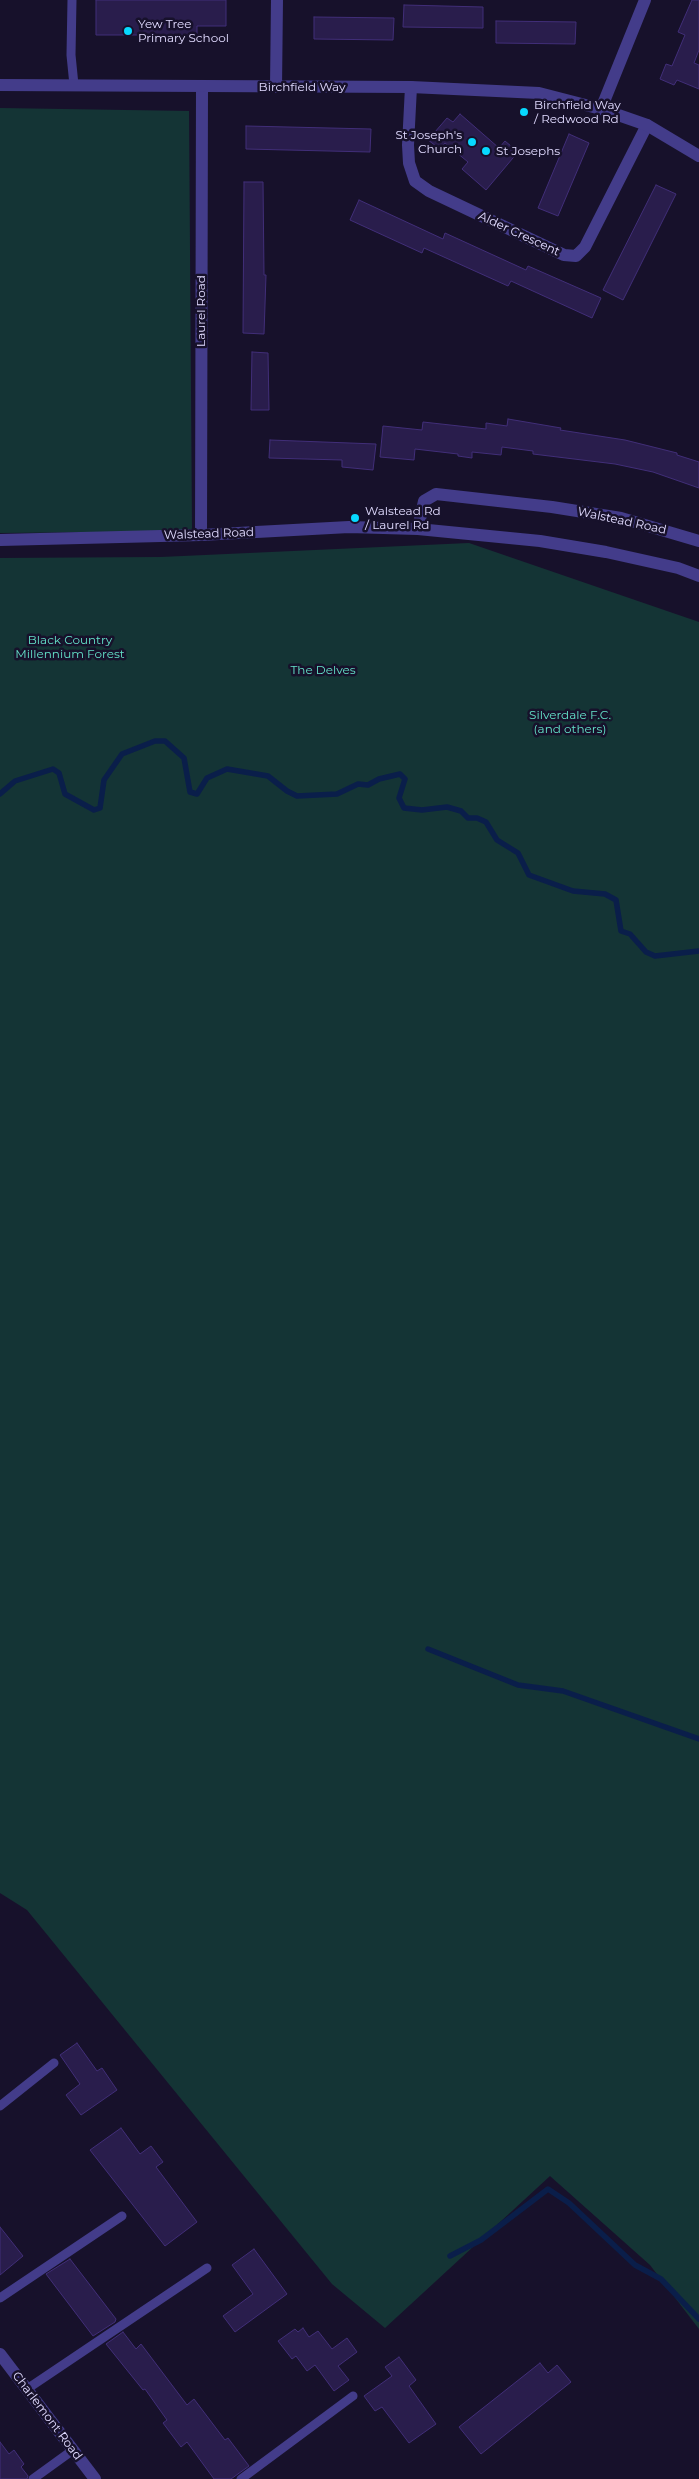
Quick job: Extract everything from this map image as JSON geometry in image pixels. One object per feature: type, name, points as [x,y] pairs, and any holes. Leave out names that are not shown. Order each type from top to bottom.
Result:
[{"type":"street","points":[[276,87],[277,0]]},
{"type":"street","points":[[601,109],[645,0]]},
{"type":"street","name":"Birchfield Way","points":[[0,85],[411,87],[539,93],[601,109],[647,125],[699,156]]},
{"type":"street","name":"Laurel Road","points":[[201,535],[202,86]]},
{"type":"street","name":"Alder Crescent","points":[[411,87],[408,145],[409,164],[415,181],[429,191],[564,255],[576,256],[585,247],[647,125]]},
{"type":"street","name":"Walstead Road","points":[[418,529],[424,502],[436,494],[552,507],[621,518],[699,540]]},
{"type":"street","name":"Walstead Road","points":[[0,540],[201,535],[348,528],[418,529],[481,534],[596,551],[678,568],[699,576]]},
{"type":"street","name":"Charlemont Road","points":[[0,2354],[94,2479]]},
{"type":"lane","points":[[72,0],[71,46],[74,85]]},
{"type":"lane","points":[[0,2106],[54,2063]]},
{"type":"lane","points":[[0,2298],[122,2216]]},
{"type":"lane","points":[[27,2390],[207,2268]]},
{"type":"lane","points":[[241,2479],[353,2396]]},
{"type":"lane","points":[[33,2479],[73,2450]]},
{"type":"green space","points":[[0,108],[189,111],[192,531],[0,533]]},
{"type":"green space","points":[[469,543],[699,622],[699,2329],[650,2265],[550,2176],[385,2328],[332,2284],[27,1910],[0,1893],[0,558],[161,557]]},
{"type":"building","name":"Yew Tree Primary School","points":[[96,0],[226,0],[226,26],[197,26],[197,35],[96,35]]},
{"type":"building","points":[[692,0],[699,0],[699,50],[694,63],[699,65],[699,89],[677,80],[674,85],[660,79],[666,64],[672,66],[685,35],[678,32]]},
{"type":"building","points":[[404,5],[483,7],[483,28],[403,27]]},
{"type":"building","points":[[314,17],[394,18],[393,40],[314,39]]},
{"type":"building","points":[[496,21],[576,22],[575,44],[496,43]]},
{"type":"building","name":"St Josephs","points":[[460,114],[499,148],[505,141],[518,152],[486,190],[462,169],[468,162],[445,143],[440,149],[428,140],[447,118],[453,122]]},
{"type":"building","points":[[246,126],[371,129],[370,152],[246,149]]},
{"type":"building","points":[[569,134],[589,143],[558,216],[538,208]]},
{"type":"building","points":[[244,182],[263,182],[264,275],[266,275],[264,334],[243,333]]},
{"type":"building","points":[[656,185],[676,194],[623,300],[603,290]]},
{"type":"building","points":[[359,200],[443,239],[445,233],[526,270],[528,266],[601,298],[592,318],[511,281],[508,286],[424,248],[422,253],[350,220]]},
{"type":"building","points":[[252,352],[268,353],[269,410],[251,410]]},
{"type":"building","points":[[508,419],[561,428],[560,430],[625,440],[677,453],[677,455],[699,462],[699,488],[653,472],[615,464],[533,454],[533,451],[502,447],[501,455],[472,452],[472,458],[458,456],[458,454],[415,449],[414,460],[380,457],[383,426],[422,430],[423,422],[486,429],[486,423],[507,426]]},
{"type":"building","points":[[270,440],[376,444],[373,470],[342,467],[342,460],[269,458]]},
{"type":"building","points":[[77,2043],[97,2071],[102,2068],[117,2090],[81,2115],[66,2095],[80,2084],[60,2055]]},
{"type":"building","points":[[121,2128],[140,2154],[151,2146],[163,2162],[156,2167],[197,2222],[165,2246],[90,2150]]},
{"type":"building","points":[[0,2227],[23,2256],[0,2275]]},
{"type":"building","points":[[254,2249],[287,2294],[235,2332],[223,2316],[253,2294],[232,2265]]},
{"type":"building","points":[[70,2259],[116,2319],[115,2322],[93,2336],[46,2274]]},
{"type":"building","points":[[303,2328],[309,2337],[318,2331],[332,2349],[347,2338],[357,2352],[338,2366],[349,2380],[334,2391],[315,2365],[307,2371],[296,2356],[292,2359],[278,2341],[295,2329],[298,2332]]},
{"type":"building","points":[[123,2332],[136,2349],[141,2344],[187,2405],[194,2399],[225,2440],[228,2438],[249,2466],[231,2479],[214,2479],[187,2442],[181,2447],[163,2423],[167,2420],[145,2389],[143,2390],[106,2344]]},
{"type":"building","points":[[399,2357],[416,2380],[409,2386],[436,2424],[409,2443],[382,2407],[375,2411],[364,2396],[392,2376],[385,2367]]},
{"type":"building","points":[[540,2363],[548,2373],[557,2365],[571,2382],[481,2454],[459,2427]]},
{"type":"building","points":[[0,2442],[9,2454],[14,2450],[24,2464],[21,2467],[28,2476],[27,2479],[0,2479]]},
{"type":"waterway","points":[[0,794],[15,781],[53,769],[59,773],[65,794],[94,810],[100,808],[104,780],[122,754],[155,741],[165,741],[184,758],[190,792],[197,794],[207,778],[227,769],[268,776],[287,791],[297,796],[337,794],[358,784],[368,785],[379,779],[400,774],[405,779],[399,798],[404,808],[422,810],[447,807],[461,811],[468,818],[477,818],[486,822],[497,840],[518,853],[529,875],[573,891],[605,894],[616,900],[621,931],[630,934],[646,952],[655,956],[699,951]]},
{"type":"waterway","points":[[428,1649],[518,1685],[563,1691],[699,1739]]},
{"type":"waterway","points":[[450,2256],[481,2240],[548,2189],[569,2203],[635,2265],[661,2279],[699,2319]]},
{"type":"place","name":"Yew Tree Primary School","points":[[128,31]]},
{"type":"place","name":"Birchfield Way / Redwood Rd","points":[[524,112]]},
{"type":"place","name":"St Joseph's Church","points":[[472,142]]},
{"type":"place","name":"St Josephs","points":[[486,151]]},
{"type":"place","name":"Walstead Rd / Laurel Rd","points":[[355,518]]},
{"type":"park label","name":"Black Country Millennium Forest","points":[[70,647]]},
{"type":"park label","name":"The Delves","points":[[323,670]]},
{"type":"park label","name":"Silverdale F.C. (and others)","points":[[570,722]]}]
